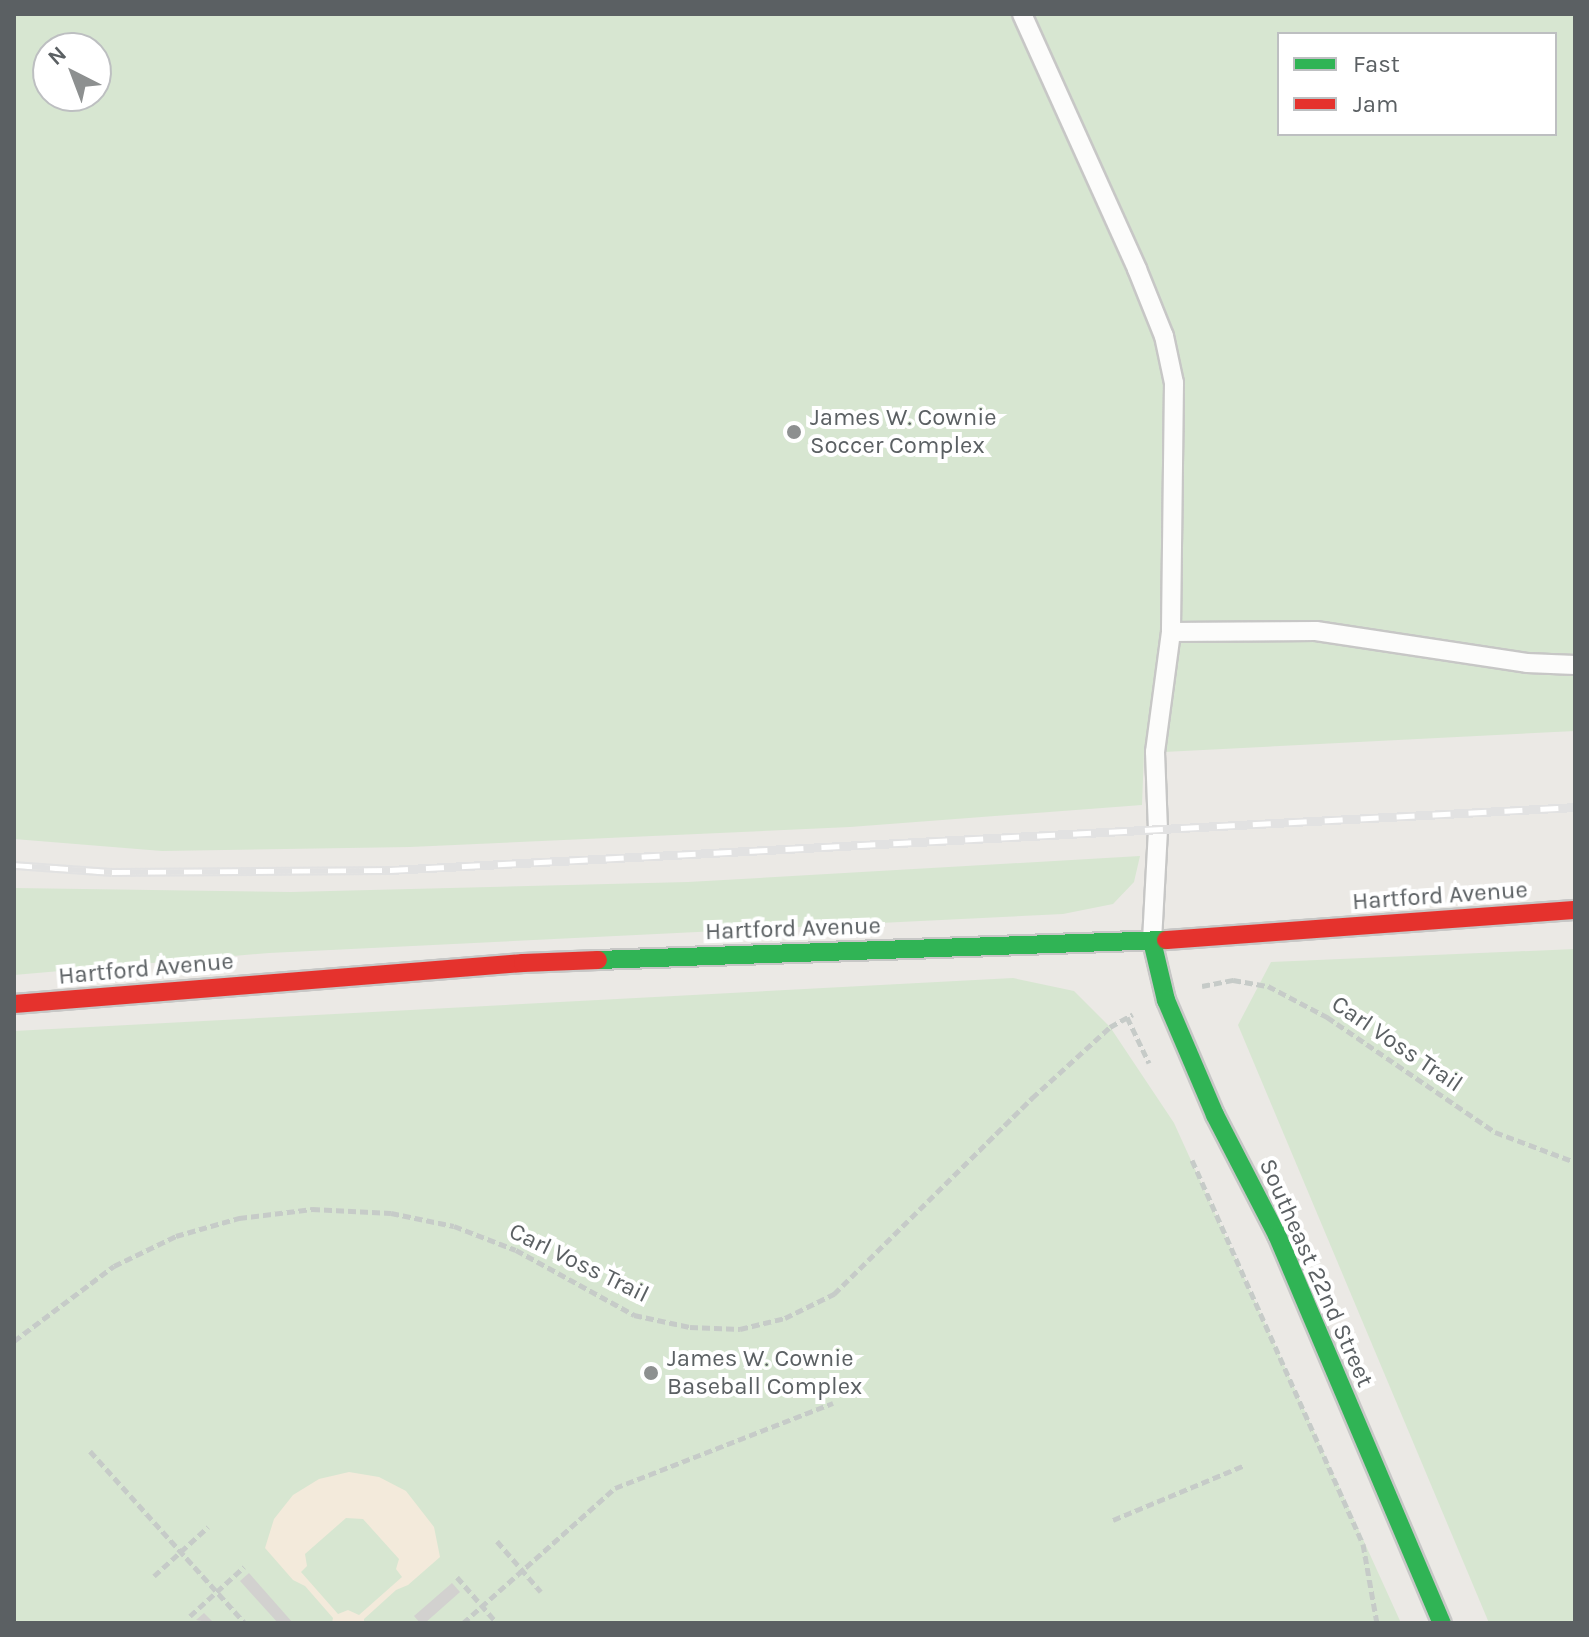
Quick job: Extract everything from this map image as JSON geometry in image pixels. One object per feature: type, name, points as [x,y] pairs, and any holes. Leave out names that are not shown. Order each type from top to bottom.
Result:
[{"type":"street","name":"Hartford Avenue","points":[[14,1004],[523,963],[1152,941],[1575,910]]},
{"type":"street","name":"Southeast 22nd Street","points":[[1152,941],[1157,972],[1202,1086],[1277,1235],[1442,1623]]},
{"type":"lane","points":[[1022,14],[1164,336],[1174,383],[1171,632],[1155,752],[1158,830],[1152,941]]},
{"type":"lane","points":[[1171,632],[1316,631],[1527,663],[1575,665]]},
{"type":"path","name":"Carl Voss Trail","points":[[1193,988],[1233,980],[1268,986],[1327,1017],[1495,1132],[1575,1162]]},
{"type":"path","name":"Carl Voss Trail","points":[[14,1341],[114,1266],[176,1236],[239,1218],[312,1209],[391,1213],[454,1226],[516,1250],[634,1315],[690,1327],[740,1329],[785,1318],[834,1294],[1032,1098],[1110,1027],[1142,1010]]},
{"type":"path","points":[[1127,1017],[1152,1071]]},
{"type":"path","points":[[1189,1153],[1363,1544],[1377,1623]]},
{"type":"path","points":[[463,1623],[594,1504],[630,1479],[833,1403]]},
{"type":"path","points":[[90,1451],[245,1623]]},
{"type":"path","points":[[1113,1520],[1243,1466]]},
{"type":"path","points":[[154,1576],[208,1527]]},
{"type":"path","points":[[497,1541],[541,1592]]},
{"type":"path","points":[[190,1616],[244,1567]]},
{"type":"path","points":[[457,1577],[497,1623]]},
{"type":"green space","name":"James W. Cownie Soccer Complex","points":[[14,14],[1575,14],[1575,731],[1144,753],[1142,805],[850,827],[410,847],[162,851],[14,839]]},
{"type":"green space","points":[[1140,856],[1134,882],[1113,904],[1063,914],[269,953],[14,975],[14,888],[291,892],[688,882]]},
{"type":"green space","points":[[1575,949],[1575,1623],[1489,1623],[1238,1025],[1271,962]]},
{"type":"green space","name":"James W. Cownie Baseball Complex","points":[[1013,978],[1074,991],[1110,1027],[1174,1123],[1401,1623],[14,1623],[14,1031]]},
{"type":"sand","points":[[349,1472],[379,1477],[406,1491],[434,1527],[440,1557],[408,1585],[396,1590],[364,1619],[364,1623],[332,1623],[333,1618],[305,1586],[293,1580],[265,1548],[274,1519],[293,1495],[319,1479]],"holes":[[[346,1518],[363,1519],[399,1559],[396,1569],[402,1577],[359,1615],[348,1610],[338,1614],[301,1572],[307,1566],[305,1554]]]},
{"type":"building","points":[[249,1573],[293,1623],[278,1623],[240,1581]]},
{"type":"building","points":[[452,1583],[460,1592],[425,1623],[420,1623],[414,1616]]},
{"type":"building","points":[[204,1613],[214,1623],[196,1620]]},
{"type":"railway","points":[[14,865],[112,872],[390,870],[1575,807]]},
{"type":"traffic: fast","points":[[598,960],[1166,940]]},
{"type":"traffic: fast","points":[[1152,941],[1166,1000],[1215,1115],[1277,1235],[1442,1623]]},
{"type":"traffic: jam","points":[[1166,940],[1575,910]]},
{"type":"traffic: jam","points":[[14,1004],[523,963],[598,960]]},
{"type":"place","name":"James W. Cownie Soccer Complex","points":[[794,432]]},
{"type":"place","name":"James W. Cownie Baseball Complex","points":[[651,1373]]}]
